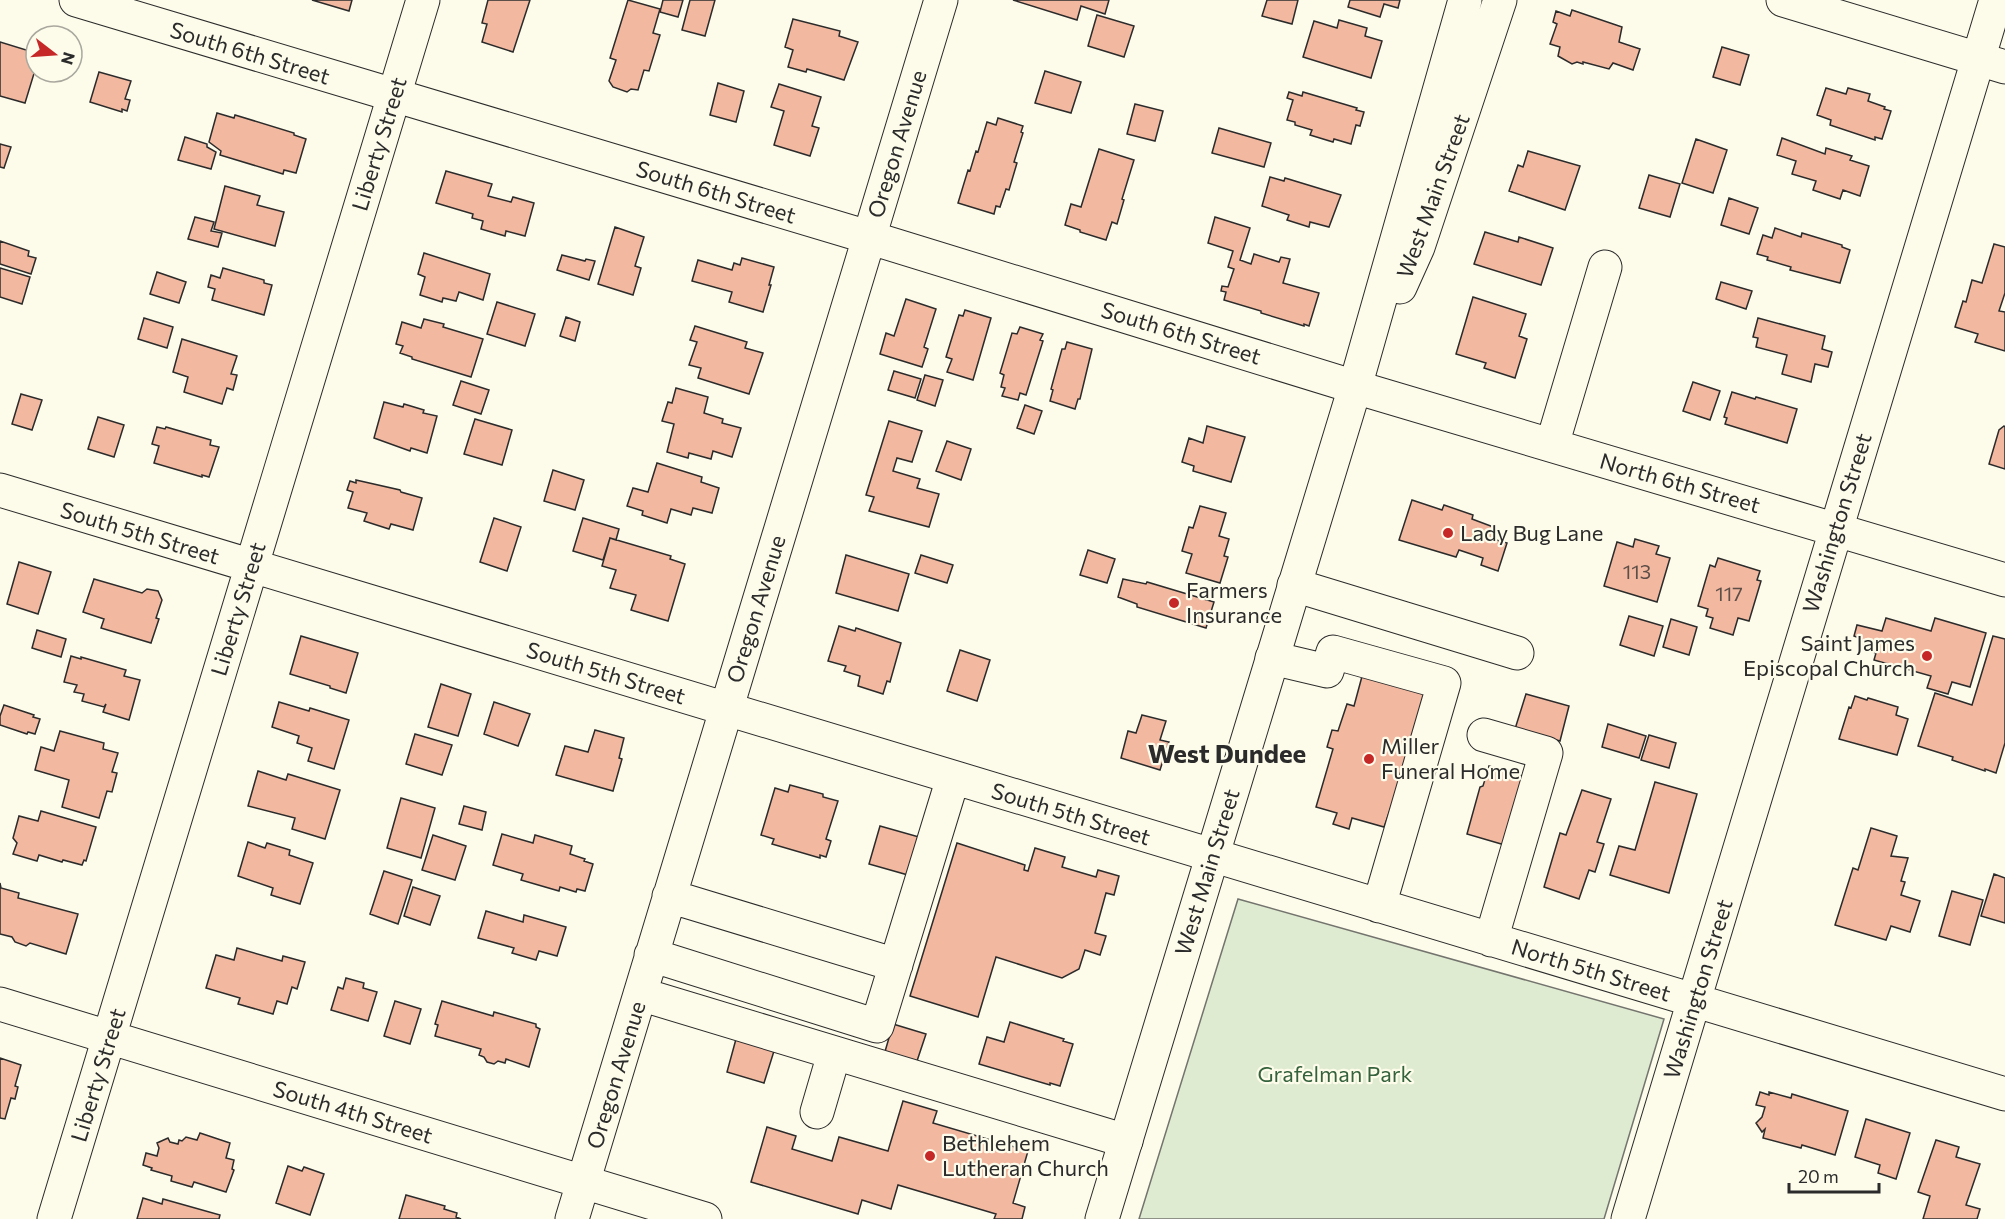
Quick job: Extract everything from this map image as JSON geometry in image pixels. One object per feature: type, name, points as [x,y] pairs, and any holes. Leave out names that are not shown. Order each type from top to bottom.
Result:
[{"type":"street","name":"South 6th Street","points":[[76,0],[868,237],[1355,387]]},
{"type":"street","name":"Liberty Street","points":[[54,1219],[423,0]]},
{"type":"street","name":"Oregon Avenue","points":[[572,1219],[941,0]]},
{"type":"street","name":"West Main Street","points":[[1102,1219],[1355,387],[1465,0]]},
{"type":"street","name":"West Main Street","points":[[1355,387],[1418,247],[1500,0]]},
{"type":"street","points":[[1783,0],[1853,10],[1992,63]]},
{"type":"street","name":"Washington Street","points":[[1628,1219],[1695,1002],[1835,529],[1992,63],[1996,0]]},
{"type":"street","points":[[1552,445],[1605,267]]},
{"type":"street","name":"North 6th Street","points":[[1355,387],[2005,580]]},
{"type":"street","name":"South 5th Street","points":[[0,490],[1211,856]]},
{"type":"street","points":[[1294,585],[1517,653]]},
{"type":"street","points":[[1272,658],[1327,671],[1333,652],[1444,683],[1379,906]]},
{"type":"street","points":[[1484,735],[1546,753],[1491,940]]},
{"type":"street","points":[[651,956],[877,1026],[953,778]]},
{"type":"street","name":"North 5th Street","points":[[1211,856],[2005,1094]]},
{"type":"street","points":[[669,896],[896,965]]},
{"type":"street","points":[[640,994],[1126,1141]]},
{"type":"street","name":"South 4th Street","points":[[0,1004],[705,1219]]},
{"type":"street","points":[[817,1112],[834,1054]]},
{"type":"green space","name":"Grafelman Park","points":[[1238,899],[1664,1019],[1604,1219],[1139,1219]]},
{"type":"building","points":[[312,0],[352,0],[349,11]]},
{"type":"building","points":[[488,0],[530,0],[513,52],[482,42],[487,24],[482,23]]},
{"type":"building","points":[[628,0],[660,9],[653,33],[660,35],[649,71],[644,70],[638,90],[631,89],[627,92],[613,87],[609,81],[616,60],[610,58]]},
{"type":"building","points":[[663,0],[683,0],[678,17],[660,12]]},
{"type":"building","points":[[690,0],[715,0],[705,36],[682,30]]},
{"type":"building","points":[[1013,0],[1109,0],[1105,14],[1081,6],[1077,20]]},
{"type":"building","points":[[1267,0],[1298,0],[1292,24],[1262,16]]},
{"type":"building","points":[[1350,0],[1400,0],[1398,8],[1384,4],[1380,17],[1348,7]]},
{"type":"building","points":[[1572,10],[1622,27],[1619,42],[1640,49],[1633,70],[1613,63],[1609,69],[1583,62],[1583,64],[1577,62],[1572,64],[1558,56],[1560,47],[1550,44],[1557,24],[1553,22],[1556,11],[1570,16]]},
{"type":"building","points":[[1097,15],[1134,26],[1124,57],[1088,46]]},
{"type":"building","points":[[793,19],[840,31],[839,36],[858,42],[844,80],[807,69],[806,72],[788,67],[793,50],[785,47]]},
{"type":"building","points":[[1339,20],[1367,28],[1365,36],[1382,41],[1371,78],[1303,57],[1314,21],[1337,28]]},
{"type":"building","points":[[0,42],[24,49],[24,84],[31,84],[25,103],[0,96]]},
{"type":"building","points":[[1722,47],[1749,55],[1740,85],[1713,77]]},
{"type":"building","points":[[1045,71],[1081,82],[1071,113],[1035,103]]},
{"type":"building","points":[[99,72],[131,81],[125,99],[130,100],[127,111],[122,109],[122,112],[90,102]]},
{"type":"building","points":[[718,83],[744,91],[736,122],[710,115]]},
{"type":"building","points":[[779,84],[821,97],[812,126],[819,128],[810,156],[774,145],[784,111],[771,107]]},
{"type":"building","points":[[1826,88],[1846,94],[1848,88],[1870,94],[1868,101],[1891,111],[1882,139],[1875,137],[1875,140],[1830,125],[1831,120],[1817,115]]},
{"type":"building","points":[[1289,92],[1302,96],[1303,92],[1364,112],[1360,126],[1356,125],[1351,144],[1334,139],[1333,142],[1310,135],[1312,130],[1287,120],[1293,100],[1287,98]]},
{"type":"building","points":[[1135,104],[1163,111],[1155,141],[1127,134]]},
{"type":"building","points":[[217,113],[234,118],[235,115],[294,133],[306,139],[296,173],[284,170],[283,174],[220,155],[221,151],[209,142]]},
{"type":"building","points":[[998,118],[1023,126],[1021,132],[1023,133],[1014,162],[1017,163],[1009,190],[1006,189],[1000,207],[996,206],[994,214],[958,203],[987,122],[996,125]]},
{"type":"building","points":[[1219,128],[1271,143],[1264,167],[1212,153]]},
{"type":"building","points":[[185,137],[207,144],[207,147],[216,152],[211,169],[178,160]]},
{"type":"building","points":[[1782,138],[1825,154],[1826,148],[1852,156],[1850,160],[1869,166],[1860,196],[1843,190],[1840,199],[1813,190],[1816,181],[1792,174],[1796,161],[1777,155]]},
{"type":"building","points":[[1696,139],[1727,150],[1713,193],[1682,183]]},
{"type":"building","points":[[0,144],[11,147],[4,168],[0,167]]},
{"type":"building","points":[[1099,149],[1134,160],[1117,224],[1112,222],[1106,240],[1065,225],[1071,204],[1081,207]]},
{"type":"building","points":[[1528,151],[1580,166],[1565,210],[1509,191],[1518,165],[1523,167]]},
{"type":"building","points":[[446,171],[492,184],[488,196],[511,202],[513,197],[534,203],[525,236],[506,231],[505,236],[481,229],[483,221],[472,218],[473,214],[436,203]]},
{"type":"building","points":[[1649,175],[1680,184],[1670,217],[1639,208]]},
{"type":"building","points":[[1270,177],[1284,181],[1285,178],[1341,195],[1329,227],[1310,222],[1309,227],[1287,220],[1289,215],[1262,206]]},
{"type":"building","points":[[225,186],[260,196],[257,205],[284,212],[275,246],[214,229]]},
{"type":"building","points":[[1729,198],[1758,208],[1749,234],[1721,225]]},
{"type":"building","points":[[195,217],[214,222],[211,231],[222,233],[218,247],[188,239]]},
{"type":"building","points":[[1215,217],[1250,228],[1240,260],[1251,264],[1254,254],[1279,262],[1281,257],[1290,259],[1283,283],[1319,293],[1309,326],[1224,300],[1226,292],[1221,291],[1222,286],[1228,287],[1234,269],[1228,267],[1233,251],[1208,243]]},
{"type":"building","points":[[615,227],[644,237],[635,266],[641,268],[633,295],[598,284]]},
{"type":"building","points":[[1775,228],[1801,237],[1802,233],[1842,245],[1850,250],[1840,283],[1790,270],[1791,267],[1767,260],[1768,257],[1757,254],[1763,235],[1772,238]]},
{"type":"building","points":[[1485,232],[1518,242],[1519,237],[1553,248],[1541,285],[1474,264]]},
{"type":"building","points":[[0,241],[29,251],[28,256],[36,258],[31,274],[0,264]]},
{"type":"building","points":[[1994,244],[2005,247],[2005,293],[1999,311],[2005,312],[2005,351],[1975,342],[1978,334],[1955,327],[1963,301],[1966,302],[1972,280],[1982,283]]},
{"type":"building","points":[[424,253],[490,274],[483,300],[459,292],[456,301],[443,298],[442,302],[420,295],[425,277],[418,274]]},
{"type":"building","points":[[562,255],[595,261],[589,280],[557,270]]},
{"type":"building","points":[[742,258],[774,267],[763,312],[729,302],[732,292],[692,281],[698,260],[732,270],[734,263],[740,265]]},
{"type":"building","points":[[0,268],[30,277],[22,304],[0,297]]},
{"type":"building","points":[[223,268],[264,280],[264,283],[272,285],[264,315],[212,300],[215,289],[208,287],[211,275],[220,278]]},
{"type":"building","points":[[157,272],[186,282],[179,303],[150,294]]},
{"type":"building","points":[[1721,282],[1752,291],[1746,309],[1716,299]]},
{"type":"building","points":[[1473,297],[1526,314],[1519,336],[1527,339],[1515,378],[1484,368],[1486,363],[1456,354]]},
{"type":"building","points":[[906,299],[936,309],[924,347],[928,349],[922,367],[880,354],[886,333],[894,336]]},
{"type":"building","points":[[497,302],[535,314],[525,346],[487,334]]},
{"type":"building","points":[[965,310],[991,318],[973,380],[947,372],[952,359],[946,357],[959,315],[963,316]]},
{"type":"building","points":[[566,317],[580,322],[575,341],[560,336]]},
{"type":"building","points":[[144,318],[173,327],[167,348],[138,339]]},
{"type":"building","points":[[1758,318],[1825,336],[1822,349],[1832,352],[1828,367],[1815,364],[1811,382],[1782,374],[1787,355],[1756,347],[1758,338],[1753,337]]},
{"type":"building","points":[[424,319],[483,339],[471,377],[412,359],[400,353],[403,346],[396,344],[402,322],[421,328]]},
{"type":"building","points":[[695,326],[747,342],[745,348],[763,353],[749,394],[698,378],[701,368],[689,365],[697,342],[690,340]]},
{"type":"building","points":[[1020,327],[1043,334],[1040,340],[1043,341],[1026,395],[1020,393],[1018,400],[1002,396],[1005,388],[1001,387],[1004,375],[1000,373],[1012,333],[1017,334]]},
{"type":"building","points":[[182,339],[237,356],[231,374],[237,375],[233,390],[227,388],[222,404],[184,392],[188,377],[173,372]]},
{"type":"building","points":[[1067,342],[1092,349],[1080,399],[1075,409],[1050,401],[1062,349],[1065,349]]},
{"type":"building","points":[[894,371],[921,379],[915,398],[888,390]]},
{"type":"building","points":[[925,375],[943,380],[935,406],[917,400]]},
{"type":"building","points":[[461,381],[489,390],[481,414],[453,405]]},
{"type":"building","points":[[1693,382],[1720,391],[1710,420],[1683,411]]},
{"type":"building","points":[[676,388],[708,397],[704,413],[723,419],[722,423],[741,428],[732,457],[713,451],[711,459],[689,453],[688,458],[667,452],[674,424],[662,421],[668,402],[672,403]]},
{"type":"building","points":[[1732,392],[1797,409],[1787,443],[1725,424],[1727,418],[1724,417]]},
{"type":"building","points":[[21,394],[42,400],[32,430],[12,424]]},
{"type":"building","points":[[384,402],[403,407],[404,404],[424,410],[423,413],[437,416],[427,453],[411,448],[410,451],[374,438]]},
{"type":"building","points":[[1025,405],[1042,411],[1034,434],[1017,428]]},
{"type":"building","points":[[98,417],[124,425],[114,457],[88,449]]},
{"type":"building","points":[[475,419],[512,430],[502,465],[464,454]]},
{"type":"building","points":[[889,421],[922,431],[912,462],[897,458],[893,471],[920,479],[917,488],[939,494],[929,527],[869,511],[874,497],[866,495]]},
{"type":"building","points":[[1207,426],[1245,437],[1231,482],[1193,471],[1194,466],[1182,462],[1189,438],[1203,443]]},
{"type":"building","points":[[2004,426],[2005,469],[1989,464],[1999,430]]},
{"type":"building","points":[[157,427],[165,429],[166,427],[211,440],[210,445],[219,447],[209,477],[154,463],[159,446],[152,444]]},
{"type":"building","points":[[947,441],[971,449],[961,480],[936,471]]},
{"type":"building","points":[[657,463],[702,477],[701,482],[719,488],[712,513],[693,508],[691,515],[671,509],[667,523],[642,515],[643,511],[627,506],[633,488],[648,492]]},
{"type":"building","points":[[553,470],[584,480],[575,510],[544,501]]},
{"type":"building","points":[[356,480],[400,490],[422,498],[413,530],[391,524],[389,529],[364,521],[367,513],[348,508],[353,492],[347,490],[350,481],[356,483]]},
{"type":"building","name":"Lady Bug Lane","points":[[1412,500],[1442,510],[1444,505],[1473,515],[1472,519],[1496,528],[1493,539],[1507,543],[1498,571],[1481,565],[1483,558],[1459,550],[1456,557],[1399,540]]},
{"type":"building","points":[[1200,506],[1226,513],[1219,536],[1229,539],[1224,556],[1228,557],[1220,583],[1186,573],[1192,554],[1182,551],[1189,527],[1193,528]]},
{"type":"building","points":[[494,518],[521,527],[507,571],[480,562]]},
{"type":"building","points":[[583,518],[619,529],[616,540],[610,538],[603,560],[573,551]]},
{"type":"building","points":[[610,538],[671,556],[670,559],[685,564],[668,621],[631,610],[636,595],[610,588],[616,570],[602,566]]},
{"type":"building","points":[[1635,539],[1659,546],[1656,554],[1670,558],[1657,602],[1604,586],[1617,542],[1633,547]]},
{"type":"building","points":[[1088,550],[1115,559],[1107,583],[1080,575]]},
{"type":"building","points":[[846,555],[909,574],[898,611],[836,593]]},
{"type":"building","points":[[921,555],[953,565],[947,583],[915,573]]},
{"type":"building","points":[[1718,558],[1760,571],[1757,580],[1761,581],[1749,621],[1738,618],[1733,635],[1710,628],[1713,618],[1706,616],[1708,609],[1698,606],[1710,565],[1715,567]]},
{"type":"building","points":[[19,562],[51,572],[38,614],[7,604]]},
{"type":"building","points":[[94,579],[142,593],[147,589],[158,591],[162,600],[156,618],[159,619],[151,643],[101,628],[104,619],[83,612]]},
{"type":"building","name":"Farmers Insurance","points":[[1123,579],[1146,584],[1147,582],[1214,602],[1206,628],[1137,607],[1137,604],[1118,597]]},
{"type":"building","points":[[1629,616],[1663,626],[1654,656],[1620,645]]},
{"type":"building","name":"Saint James Episcopal Church","points":[[1886,618],[1931,631],[1935,618],[1986,633],[1970,687],[1952,682],[1948,694],[1927,688],[1931,676],[1874,660],[1876,653],[1859,648],[1862,639],[1854,636],[1857,625],[1882,631]]},
{"type":"building","points":[[1671,619],[1697,627],[1689,655],[1663,647]]},
{"type":"building","points":[[839,626],[855,631],[856,628],[901,643],[890,682],[887,681],[883,694],[858,686],[860,676],[844,671],[846,666],[828,661]]},
{"type":"building","points":[[37,630],[66,639],[61,657],[32,648]]},
{"type":"building","points":[[301,636],[358,653],[346,693],[290,674]]},
{"type":"building","points":[[1993,636],[2005,639],[2005,743],[1996,773],[1952,760],[1953,757],[1918,746],[1935,693],[1972,705]]},
{"type":"building","points":[[960,650],[990,660],[977,701],[947,691]]},
{"type":"building","points":[[71,656],[126,670],[124,676],[140,680],[129,720],[103,712],[106,704],[104,707],[82,701],[84,694],[74,692],[77,685],[64,682]]},
{"type":"building","name":"Miller Funeral Home","points":[[1364,669],[1431,684],[1405,770],[1402,769],[1398,782],[1400,782],[1384,827],[1352,818],[1349,829],[1333,824],[1337,813],[1316,807],[1333,749],[1327,747],[1332,730],[1338,731],[1347,704],[1354,706]]},
{"type":"building","points":[[441,684],[471,694],[458,736],[428,727]]},
{"type":"building","points":[[1526,694],[1569,706],[1560,741],[1515,729]]},
{"type":"building","points":[[1855,696],[1898,707],[1896,715],[1908,719],[1897,755],[1839,739]]},
{"type":"building","points":[[279,702],[309,711],[310,708],[349,720],[334,769],[308,761],[312,748],[297,743],[299,736],[272,727]]},
{"type":"building","points":[[494,702],[530,714],[518,746],[484,734]]},
{"type":"building","points":[[4,705],[40,719],[35,734],[28,732],[27,734],[0,725]]},
{"type":"building","points":[[1142,715],[1166,721],[1160,740],[1169,742],[1160,770],[1121,758],[1128,731],[1136,733]]},
{"type":"building","points":[[1608,724],[1646,736],[1639,758],[1602,747]]},
{"type":"building","points":[[595,730],[624,738],[619,758],[622,759],[613,791],[556,775],[565,746],[588,752]]},
{"type":"building","points":[[60,731],[104,743],[103,749],[118,753],[112,772],[117,773],[112,792],[107,791],[99,818],[62,807],[69,780],[35,770],[41,747],[54,751]]},
{"type":"building","points":[[415,734],[452,745],[442,775],[406,764]]},
{"type":"building","points":[[1649,735],[1676,743],[1669,768],[1641,760]]},
{"type":"building","name":"Miller Funeral Home","points":[[1489,766],[1536,780],[1515,848],[1467,834],[1480,787],[1483,786]]},
{"type":"building","points":[[258,771],[286,780],[288,774],[340,790],[325,839],[292,829],[295,818],[248,806]]},
{"type":"building","points":[[1655,782],[1697,794],[1669,893],[1610,875],[1619,846],[1635,850]]},
{"type":"building","points":[[790,785],[823,794],[823,797],[838,801],[826,839],[831,841],[826,857],[820,855],[820,858],[772,844],[774,839],[761,835],[775,788],[788,792]]},
{"type":"building","points":[[1582,790],[1611,799],[1597,842],[1604,844],[1595,872],[1589,870],[1579,899],[1544,887],[1560,833],[1566,835]]},
{"type":"building","points":[[401,798],[435,808],[421,858],[387,848]]},
{"type":"building","points":[[464,806],[486,812],[482,830],[459,824]]},
{"type":"building","points":[[41,811],[96,827],[86,861],[84,860],[82,865],[39,855],[37,861],[13,854],[17,843],[13,838],[19,816],[38,821]]},
{"type":"building","points":[[880,826],[919,837],[908,875],[869,864]]},
{"type":"building","points":[[1871,828],[1897,836],[1891,856],[1908,858],[1901,881],[1905,882],[1901,895],[1920,901],[1910,932],[1891,926],[1886,940],[1835,925],[1853,868],[1858,870]]},
{"type":"building","points":[[502,834],[533,843],[535,835],[572,846],[570,854],[593,864],[585,891],[577,889],[576,892],[560,887],[559,891],[521,880],[523,874],[493,865]]},
{"type":"building","points":[[433,835],[466,846],[455,880],[422,870]]},
{"type":"building","points":[[248,842],[265,848],[267,843],[290,850],[289,855],[313,863],[300,904],[271,895],[273,888],[238,876]]},
{"type":"building","points":[[957,843],[1025,865],[1024,870],[1028,871],[1035,848],[1065,857],[1062,867],[1096,877],[1098,870],[1119,876],[1114,895],[1106,893],[1095,933],[1106,936],[1100,955],[1085,950],[1079,969],[1062,978],[996,957],[978,1017],[910,996]]},
{"type":"building","points":[[384,871],[412,880],[398,924],[370,914]]},
{"type":"building","points":[[1994,874],[2005,878],[2005,923],[1981,916]]},
{"type":"building","points":[[0,883],[1,888],[19,893],[18,898],[78,914],[66,954],[30,943],[26,946],[15,942],[12,937],[0,934]]},
{"type":"building","points":[[413,887],[440,896],[430,925],[404,916]]},
{"type":"building","points":[[1952,891],[1983,900],[1970,945],[1939,936]]},
{"type":"building","points":[[486,911],[523,922],[524,915],[566,927],[557,956],[539,951],[536,960],[512,953],[514,948],[478,938]]},
{"type":"building","points":[[237,948],[282,961],[283,956],[305,962],[297,989],[292,987],[287,1004],[277,1001],[273,1014],[238,1004],[240,998],[206,988],[216,955],[234,960]]},
{"type":"building","points":[[346,978],[364,983],[363,988],[377,992],[368,1021],[331,1010],[338,987],[343,989]]},
{"type":"building","points":[[395,1001],[421,1009],[410,1044],[384,1036]]},
{"type":"building","points":[[442,1001],[493,1016],[494,1012],[536,1024],[536,1027],[540,1029],[529,1067],[506,1059],[505,1063],[487,1062],[479,1055],[481,1049],[435,1036],[438,1025],[435,1024]]},
{"type":"building","points":[[1010,1022],[1073,1044],[1060,1086],[979,1064],[987,1037],[1004,1042]]},
{"type":"building","points":[[893,1024],[926,1034],[916,1064],[884,1055]]},
{"type":"building","points":[[736,1039],[774,1051],[764,1083],[727,1072]]},
{"type":"building","points":[[0,1058],[21,1065],[15,1086],[18,1087],[15,1099],[11,1098],[5,1119],[0,1118]]},
{"type":"building","points":[[1760,1092],[1791,1098],[1792,1094],[1848,1111],[1835,1155],[1802,1145],[1801,1148],[1763,1138],[1765,1129],[1762,1132],[1756,1123],[1762,1117],[1765,1107],[1756,1105]]},
{"type":"building","name":"Bethlehem Lutheran Church","points":[[903,1101],[937,1111],[933,1123],[1028,1151],[1013,1203],[1025,1207],[1022,1219],[994,1219],[996,1214],[898,1185],[891,1209],[862,1200],[858,1214],[751,1182],[767,1127],[796,1136],[792,1149],[832,1161],[839,1137],[888,1151]]},
{"type":"building","points":[[1866,1119],[1910,1133],[1896,1179],[1878,1173],[1880,1165],[1855,1157]]},
{"type":"building","points":[[200,1133],[230,1143],[226,1158],[234,1160],[232,1169],[234,1170],[226,1192],[194,1182],[192,1187],[171,1181],[172,1176],[151,1170],[152,1168],[143,1165],[146,1153],[157,1156],[159,1148],[157,1143],[168,1138],[170,1142],[178,1144],[179,1140],[182,1141],[186,1137],[197,1140]]},
{"type":"building","points":[[1936,1140],[1959,1147],[1956,1157],[1980,1164],[1966,1205],[1980,1209],[1977,1219],[1923,1219],[1930,1196],[1918,1192]]},
{"type":"building","points":[[288,1166],[302,1171],[304,1167],[324,1174],[310,1215],[276,1203]]},
{"type":"building","points":[[406,1195],[445,1206],[444,1209],[457,1213],[456,1217],[461,1219],[399,1219]]},
{"type":"building","points":[[143,1198],[162,1204],[163,1199],[220,1215],[219,1219],[137,1219]]},
{"type":"place","name":"Lady Bug Lane","points":[[1448,533]]},
{"type":"place","name":"Farmers Insurance","points":[[1174,603]]},
{"type":"place","name":"Saint James Episcopal Church","points":[[1927,656]]},
{"type":"place","name":"Miller Funeral Home","points":[[1369,759]]},
{"type":"place","name":"Bethlehem Lutheran Church","points":[[930,1156]]},
{"type":"district","name":"West Dundee","points":[[1227,754]]}]
